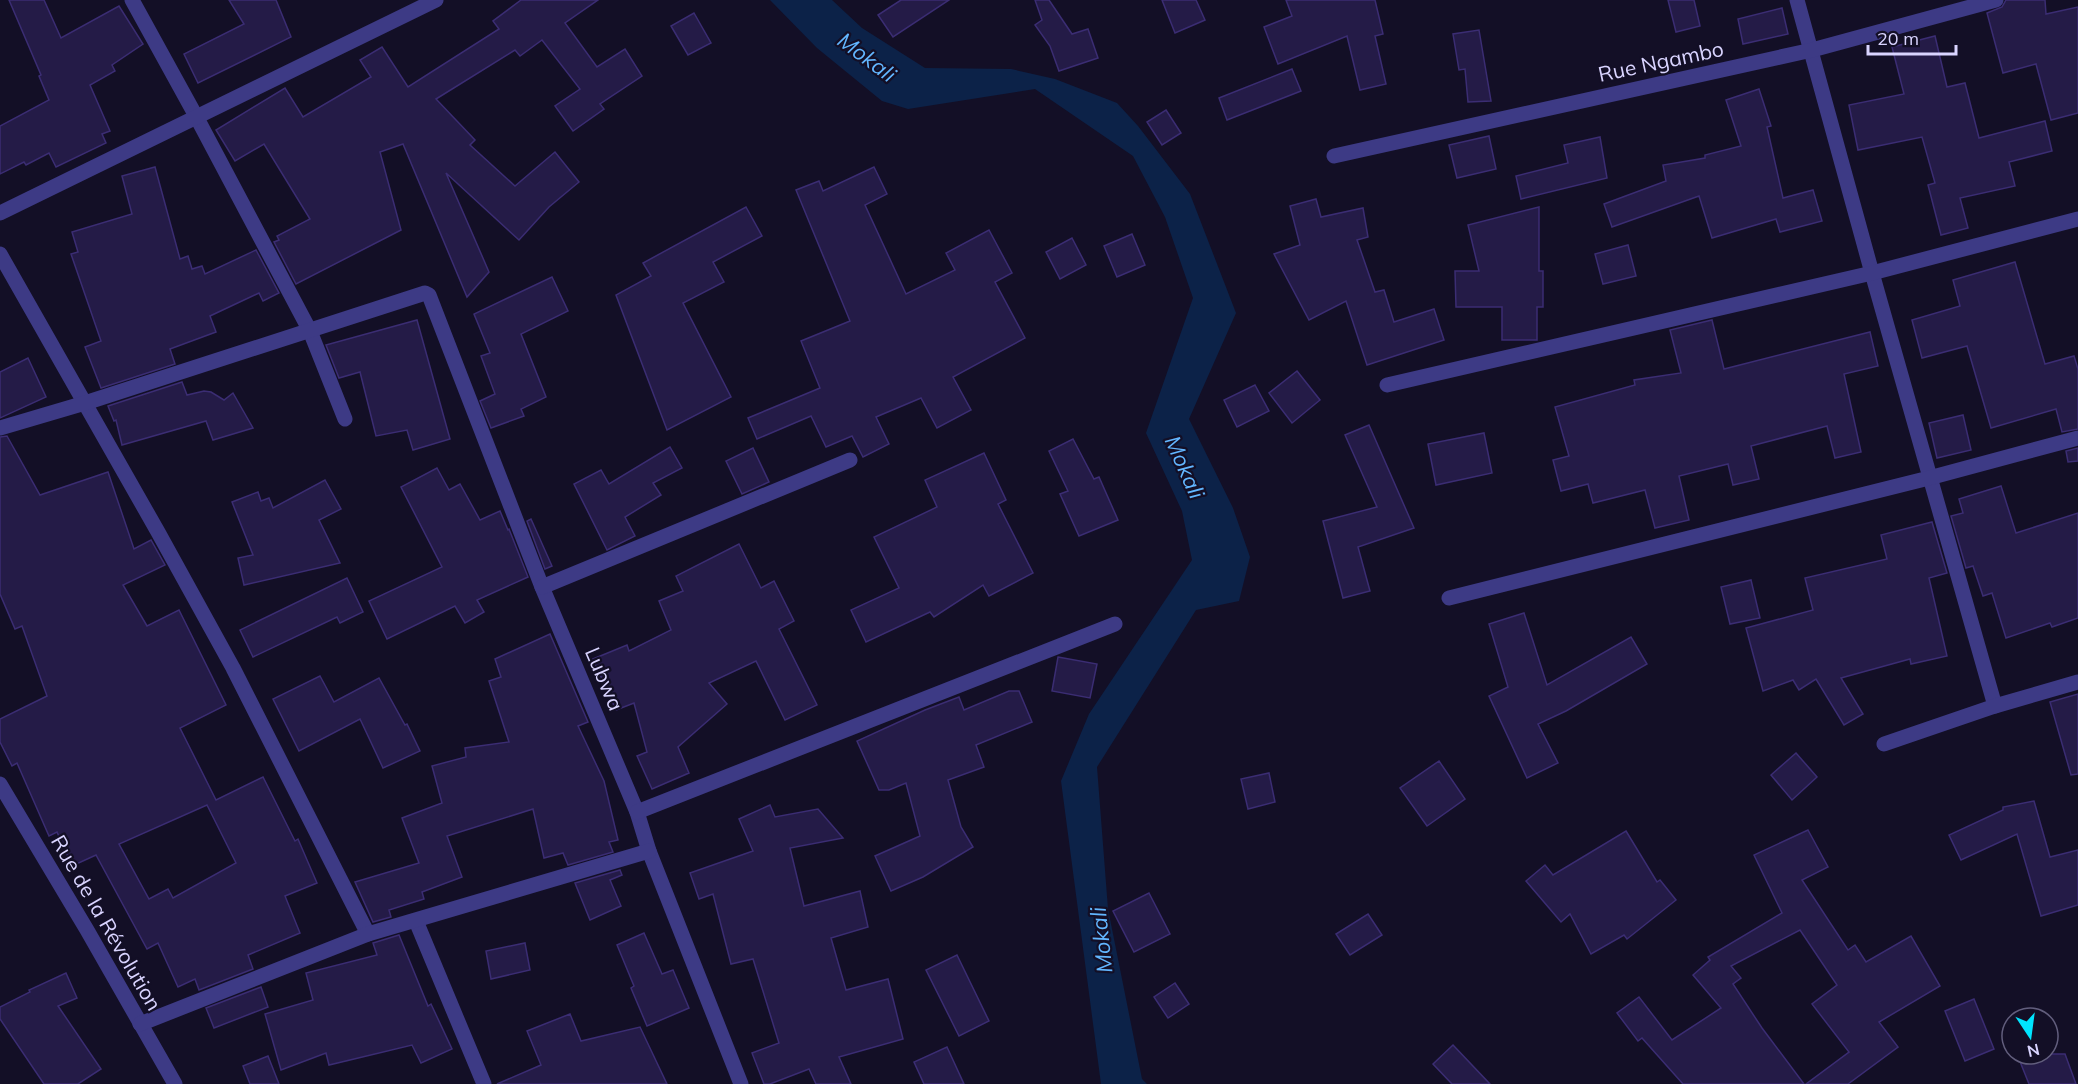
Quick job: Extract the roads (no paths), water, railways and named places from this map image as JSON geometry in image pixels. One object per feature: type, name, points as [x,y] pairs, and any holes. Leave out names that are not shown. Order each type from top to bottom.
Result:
[{"type":"street","points":[[132,0],[309,331],[345,420]]},
{"type":"street","points":[[0,213],[436,0]]},
{"type":"street","points":[[1797,0],[1929,478],[1995,706]]},
{"type":"street","name":"Rue Ngambo","points":[[1334,156],[1812,50],[1996,0]]},
{"type":"street","points":[[1387,385],[1872,273],[2078,219]]},
{"type":"street","points":[[0,254],[233,668],[368,934]]},
{"type":"street","name":"Lubwa","points":[[309,331],[425,294],[431,297],[542,587],[637,812],[649,851],[741,1084]]},
{"type":"street","points":[[0,428],[309,331]]},
{"type":"street","points":[[1449,598],[1929,478],[2078,438]]},
{"type":"street","points":[[542,587],[850,460]]},
{"type":"street","points":[[637,812],[1115,624]]},
{"type":"street","points":[[1884,744],[1995,706],[2078,682]]},
{"type":"street","name":"Rue de la Révolution","points":[[0,784],[175,1084]]},
{"type":"street","points":[[140,1024],[368,934],[649,851]]},
{"type":"street","points":[[416,921],[484,1084]]},
{"type":"water","name":"Mokali","points":[[770,0],[832,0],[862,28],[925,68],[1011,69],[1055,79],[1117,103],[1138,126],[1190,194],[1236,313],[1189,419],[1233,508],[1250,557],[1239,601],[1196,610],[1097,767],[1108,909],[1142,1079],[1147,1084],[1101,1084],[1061,781],[1089,714],[1192,560],[1182,511],[1146,433],[1193,298],[1165,217],[1133,156],[1035,89],[908,109],[882,101],[817,48]]}]
